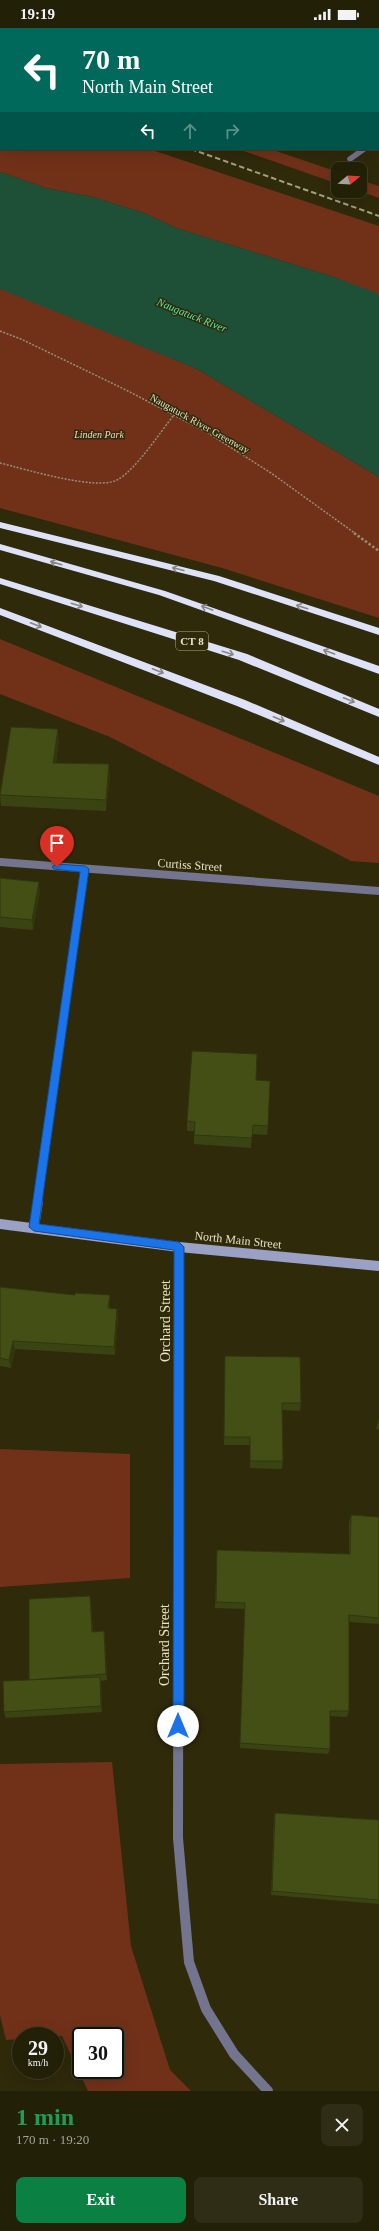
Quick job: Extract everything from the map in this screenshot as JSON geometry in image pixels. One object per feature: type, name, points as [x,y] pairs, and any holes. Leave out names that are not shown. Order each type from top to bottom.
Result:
[{"type":"highway","points":[[0,525],[216,578],[379,632]]},
{"type":"highway","points":[[0,548],[162,593],[379,670]]},
{"type":"highway","name":"CT 8","points":[[0,581],[243,657],[379,713]]},
{"type":"highway","points":[[0,611],[241,702],[379,761]]},
{"type":"main road","name":"North Main Street","points":[[0,1224],[34,1227],[179,1247],[379,1266]]},
{"type":"street","points":[[350,159],[363,150]]},
{"type":"street","name":"Curtiss Street","points":[[0,862],[379,891]]},
{"type":"street","points":[[34,1227],[85,869]]},
{"type":"street","name":"Orchard Street","points":[[179,1247],[178,1838],[189,1962],[206,2010],[234,2054],[268,2091]]},
{"type":"path","name":"Naugatuck River Greenway","points":[[0,331],[21,339],[174,415],[232,447],[288,484],[379,551]]},
{"type":"path","points":[[0,463],[72,480],[112,482],[123,476],[174,415]]},
{"type":"green space","points":[[0,150],[152,150],[379,226],[379,297],[334,277],[176,228],[144,213],[93,197],[46,188],[0,172]]},
{"type":"green space","points":[[241,150],[273,150],[331,170],[331,182]]},
{"type":"green space","points":[[367,182],[379,186],[379,198],[367,194]]},
{"type":"green space","name":"Linden Park","points":[[0,289],[23,296],[197,369],[379,477],[379,618],[222,568],[0,508]]},
{"type":"green space","points":[[0,639],[379,796],[379,863],[351,861],[110,737],[0,694]]},
{"type":"green space","points":[[0,1449],[130,1454],[130,1578],[0,1587]]},
{"type":"green space","points":[[112,1762],[131,1946],[170,2070],[191,2091],[88,2091],[82,2079],[124,2079],[124,2027],[72,2027],[72,2057],[64,2040],[64,2027],[12,2027],[12,2040],[6,2040],[0,2015],[0,1764]]},
{"type":"water","name":"Naugatuck River","points":[[0,172],[46,188],[93,197],[144,213],[176,228],[334,277],[379,294],[379,477],[197,369],[0,289]]},
{"type":"building","points":[[11,727],[58,729],[53,763],[109,764],[106,800],[0,795]]},
{"type":"building","points":[[0,878],[39,882],[32,920],[0,917]]},
{"type":"building","points":[[192,1051],[257,1054],[256,1080],[270,1081],[268,1126],[253,1125],[252,1138],[194,1135],[195,1122],[187,1121]]},
{"type":"building","points":[[0,1287],[75,1295],[75,1293],[110,1295],[108,1308],[117,1309],[114,1347],[13,1341],[9,1360],[0,1358]]},
{"type":"building","points":[[225,1356],[300,1357],[301,1403],[282,1403],[283,1461],[250,1461],[250,1437],[224,1437]]},
{"type":"building","points":[[351,1515],[379,1517],[379,1618],[349,1615],[349,1711],[330,1711],[330,1749],[240,1743],[245,1603],[216,1602],[217,1550],[350,1554]]},
{"type":"building","points":[[90,1596],[92,1632],[104,1631],[106,1674],[29,1680],[29,1599]]},
{"type":"building","points":[[100,1677],[101,1706],[4,1712],[3,1681]]},
{"type":"building","points":[[275,1813],[379,1820],[379,1900],[272,1891]]},
{"type":"railway","points":[[194,150],[379,216]]},
{"type":"route","points":[[57,867],[85,869],[34,1227],[179,1247],[178,1726]]}]
